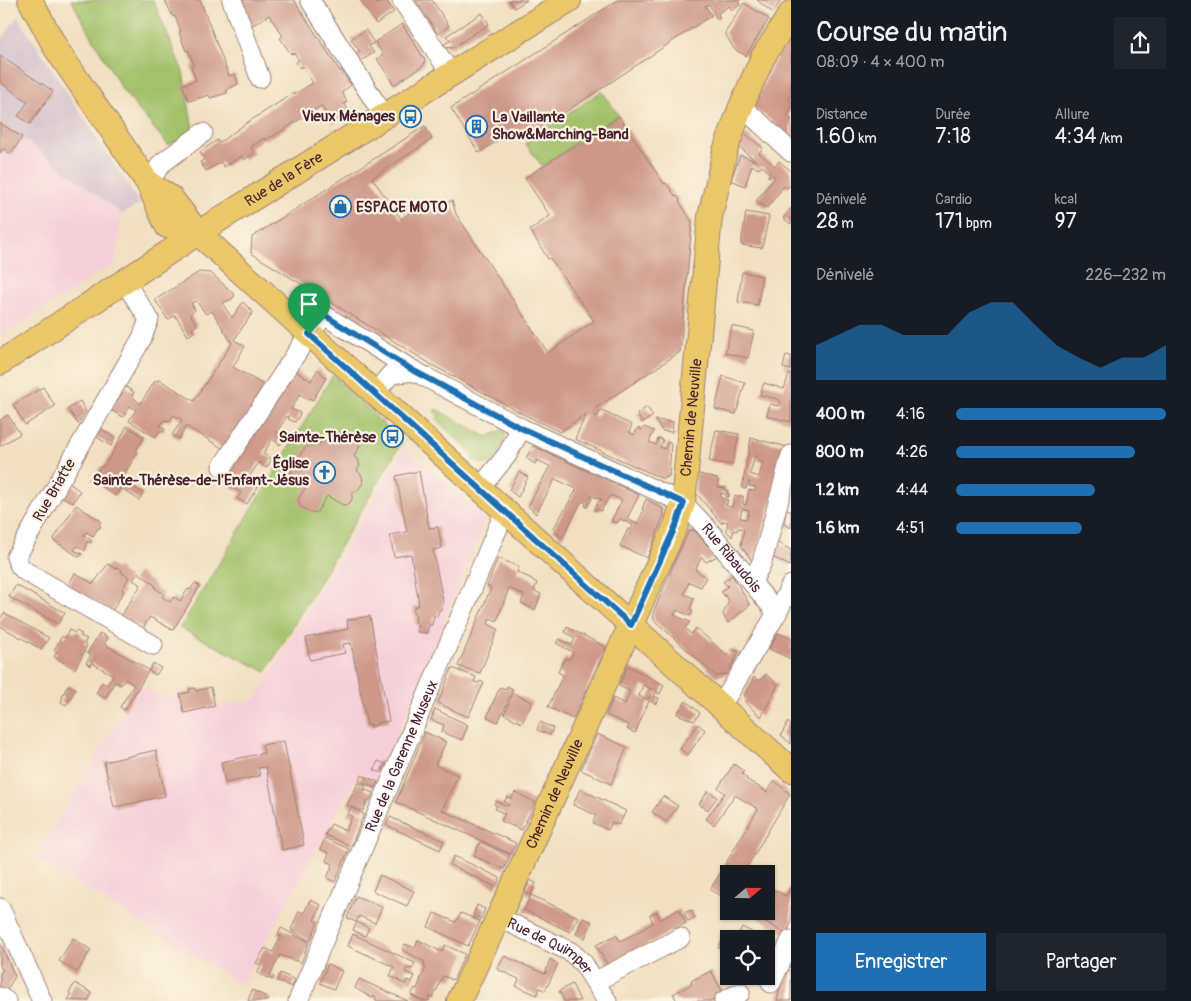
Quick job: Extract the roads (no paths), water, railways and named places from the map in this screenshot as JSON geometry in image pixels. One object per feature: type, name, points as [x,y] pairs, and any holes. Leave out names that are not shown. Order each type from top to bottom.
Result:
[{"type":"main road","points":[[30,0],[57,50],[148,183],[167,226],[198,233],[791,770]]},
{"type":"main road","name":"Rue de la Fère","points":[[0,362],[198,233],[569,0]]},
{"type":"main road","name":"Chemin de Neuville","points":[[460,1001],[676,525],[684,503],[710,217],[725,151],[740,109],[763,57],[791,13]]},
{"type":"street","points":[[232,0],[260,78]]},
{"type":"street","points":[[310,0],[384,116]]},
{"type":"street","points":[[402,0],[451,74]]},
{"type":"street","points":[[740,109],[749,113],[791,152]]},
{"type":"street","points":[[148,183],[162,163],[203,134]]},
{"type":"street","name":"Rue Briatte","points":[[124,281],[149,319],[142,338],[16,557],[22,569],[28,573],[153,644]]},
{"type":"street","name":"Rue Ribaudois","points":[[309,334],[324,315],[414,371],[521,428],[684,503],[777,613]]},
{"type":"street","points":[[222,466],[309,334]]},
{"type":"street","points":[[375,393],[392,374],[414,371]]},
{"type":"street","points":[[480,488],[507,455],[521,428]]},
{"type":"street","points":[[752,582],[762,562],[791,454]]},
{"type":"street","name":"Rue de la Garenne Museux","points":[[298,1001],[505,511]]},
{"type":"street","points":[[720,706],[777,613],[791,585]]},
{"type":"street","points":[[0,908],[42,1001]]},
{"type":"street","name":"Rue de Quimper","points":[[498,917],[571,952],[583,962],[607,1001]]},
{"type":"street","name":"Rue de Quimper","points":[[596,981],[680,938]]},
{"type":"street","points":[[775,974],[791,940]]},
{"type":"street","points":[[0,997],[6,1001]]},
{"type":"place","name":"Vieux Ménages","points":[[411,116]]},
{"type":"place","name":"La Vaillante Show&Marching-Band","points":[[476,126]]},
{"type":"place","name":"ESPACE MOTO","points":[[340,207]]},
{"type":"place","name":"Sainte-Thérèse","points":[[392,437]]},
{"type":"place","name":"Église Sainte-Thérèse-de-l'Enfant-Jésus","points":[[325,472]]}]
